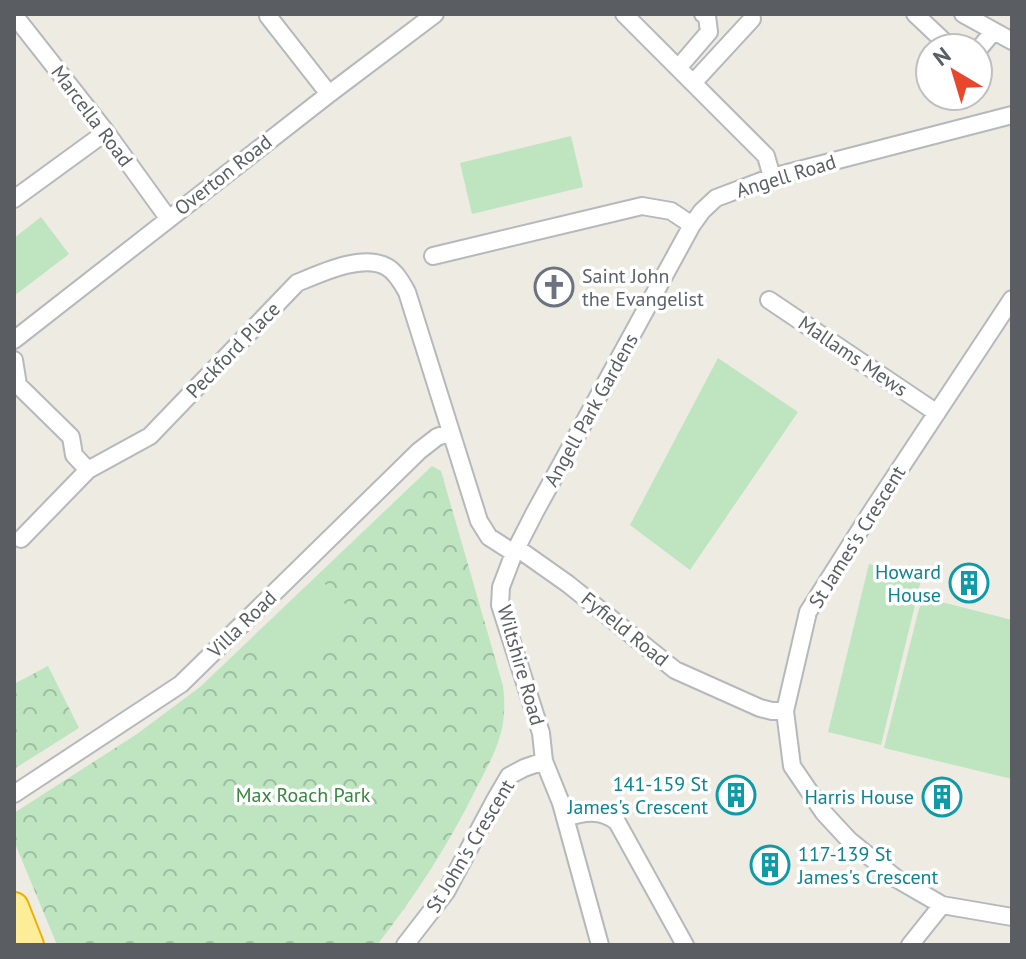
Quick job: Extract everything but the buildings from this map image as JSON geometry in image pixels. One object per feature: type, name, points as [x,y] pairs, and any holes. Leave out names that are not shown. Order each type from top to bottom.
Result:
[{"type":"highway","points":[[14,907],[29,945]]},
{"type":"street","name":"Overton Road","points":[[14,340],[435,14]]},
{"type":"street","points":[[624,14],[766,156],[772,177]]},
{"type":"street","points":[[678,68],[709,32],[707,16],[703,14]]},
{"type":"street","points":[[915,14],[934,32]]},
{"type":"street","points":[[963,14],[993,32]]},
{"type":"street","name":"Marcella Road","points":[[14,15],[106,132],[168,218]]},
{"type":"street","points":[[268,16],[329,94]]},
{"type":"street","points":[[693,83],[752,19]]},
{"type":"street","name":"Angell Road","points":[[692,225],[716,198],[772,177],[1012,115]]},
{"type":"street","points":[[14,199],[106,132]]},
{"type":"street","points":[[433,256],[642,206],[671,211],[692,225]]},
{"type":"street","name":"Angell Park Gardens","points":[[515,551],[692,225]]},
{"type":"street","name":"Peckford Place","points":[[21,539],[88,470],[150,436],[297,283],[359,262],[375,262],[390,268],[407,292],[451,432]]},
{"type":"street","name":"Mallams Mews","points":[[769,300],[937,413]]},
{"type":"street","name":"St James's Crescent","points":[[1010,308],[937,413],[808,612],[785,711],[792,766],[824,813],[865,855],[897,879],[942,905],[1012,917]]},
{"type":"street","points":[[14,360],[18,385],[71,437],[74,455],[88,470]]},
{"type":"street","points":[[451,432],[482,528],[489,537],[515,551]]},
{"type":"street","name":"Villa Road","points":[[14,794],[181,684],[419,451],[437,437],[451,432]]},
{"type":"street","name":"Fyfield Road","points":[[515,551],[568,584],[675,670],[760,708],[785,711]]},
{"type":"street","name":"Wiltshire Road","points":[[515,551],[501,587],[500,605],[541,733],[544,761],[561,803],[600,945]]},
{"type":"street","name":"St John's Crescent","points":[[405,945],[446,892],[509,776],[544,761]]},
{"type":"street","points":[[565,818],[587,811],[617,822],[685,945]]},
{"type":"street","points":[[910,945],[942,905]]},
{"type":"green space","points":[[571,136],[583,187],[472,214],[460,163]]},
{"type":"green space","points":[[41,217],[69,254],[14,296],[14,238]]},
{"type":"green space","points":[[718,358],[798,412],[690,570],[630,525]]},
{"type":"green space","name":"Max Roach Park","points":[[432,466],[441,471],[503,686],[504,718],[493,756],[455,829],[377,945],[57,945],[14,841],[14,813],[137,734],[200,687]]},
{"type":"green space","points":[[869,564],[922,576],[881,745],[828,732]]},
{"type":"green space","points":[[319,578],[357,616],[294,678],[257,639]]},
{"type":"green space","points":[[922,597],[1012,620],[1012,779],[884,748]]},
{"type":"green space","points":[[48,666],[79,728],[14,769],[14,684]]},
{"type":"place","name":"Saint John the Evangelist","points":[[554,287]]},
{"type":"place","name":"Howard House","points":[[969,583]]},
{"type":"place","name":"141-159 St James's Crescent","points":[[736,795]]},
{"type":"place","name":"Harris House","points":[[942,797]]},
{"type":"place","name":"117-139 St James's Crescent","points":[[770,865]]}]
